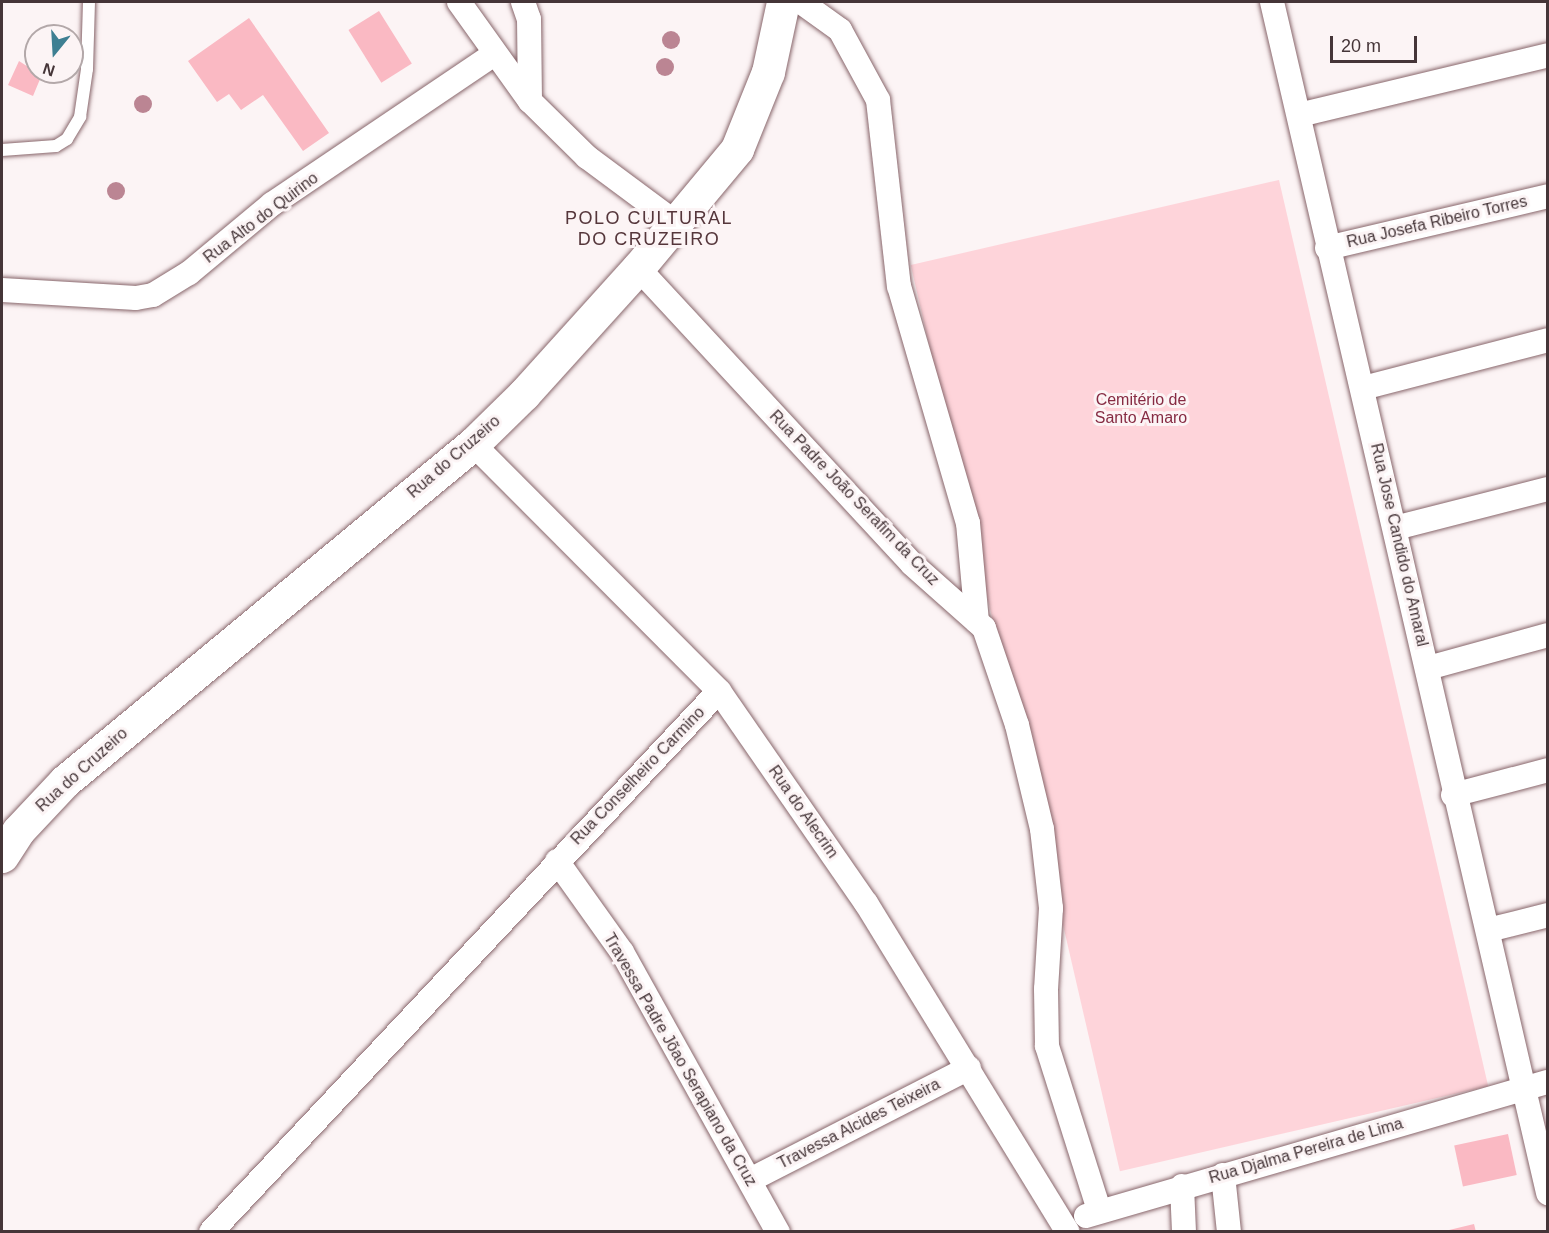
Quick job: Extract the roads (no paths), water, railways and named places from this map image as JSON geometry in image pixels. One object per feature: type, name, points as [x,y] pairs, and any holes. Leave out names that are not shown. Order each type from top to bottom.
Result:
[{"type":"main road","name":"Rua do Cruzeiro","points":[[7,838],[74,773],[473,444],[638,268],[737,149],[753,119],[768,72],[783,2]]},
{"type":"street","points":[[459,2],[494,54],[530,101],[587,157],[676,223]]},
{"type":"street","points":[[523,2],[530,19],[530,101]]},
{"type":"street","points":[[801,2],[840,30],[878,100],[899,286],[968,523],[977,622]]},
{"type":"street","name":"Rua Jose Candido do Amaral","points":[[1272,2],[1327,248],[1363,388],[1428,668],[1453,795],[1488,930],[1548,1193]]},
{"type":"street","name":"Rua Alto do Quirino","points":[[2,290],[136,298],[153,295],[189,273],[272,204],[494,54]]},
{"type":"street","points":[[1299,115],[1548,55]]},
{"type":"street","name":"Rua Josefa Ribeiro Torres","points":[[1327,248],[1548,196]]},
{"type":"street","name":"Rua Padre João Serafim da Cruz","points":[[638,268],[912,564],[984,628],[1017,726],[1042,829],[1051,908],[1046,989],[1047,1046],[1099,1210]]},
{"type":"street","points":[[1363,388],[1548,340]]},
{"type":"street","name":"Rua do Alecrim","points":[[473,444],[719,691],[866,903],[1067,1228]]},
{"type":"street","points":[[1395,528],[1548,489]]},
{"type":"street","points":[[1428,668],[1548,634]]},
{"type":"street","name":"Rua Conselheiro Carmino","points":[[211,1232],[719,691]]},
{"type":"street","points":[[1453,795],[1548,770]]},
{"type":"street","name":"Travessa Padre Jõao Serapiano da Cruz","points":[[557,861],[622,952],[778,1232]]},
{"type":"street","points":[[1488,930],[1548,915]]},
{"type":"street","name":"Travessa Alcides Teixeira","points":[[750,1180],[969,1068]]},
{"type":"street","name":"Rua Djalma Pereira de Lima","points":[[1067,1228],[1099,1210],[1548,1082]]},
{"type":"street","points":[[1223,1175],[1229,1232]]},
{"type":"street","points":[[1182,1186],[1184,1232]]},
{"type":"lane","points":[[2,150],[56,146],[71,132],[80,117],[87,69],[89,2]]},
{"type":"district","name":"POLO CULTURAL DO CRUZEIRO","points":[[649,229]]},
{"type":"park label","name":"Cemitério de Santo Amaro","points":[[1141,409]]}]
